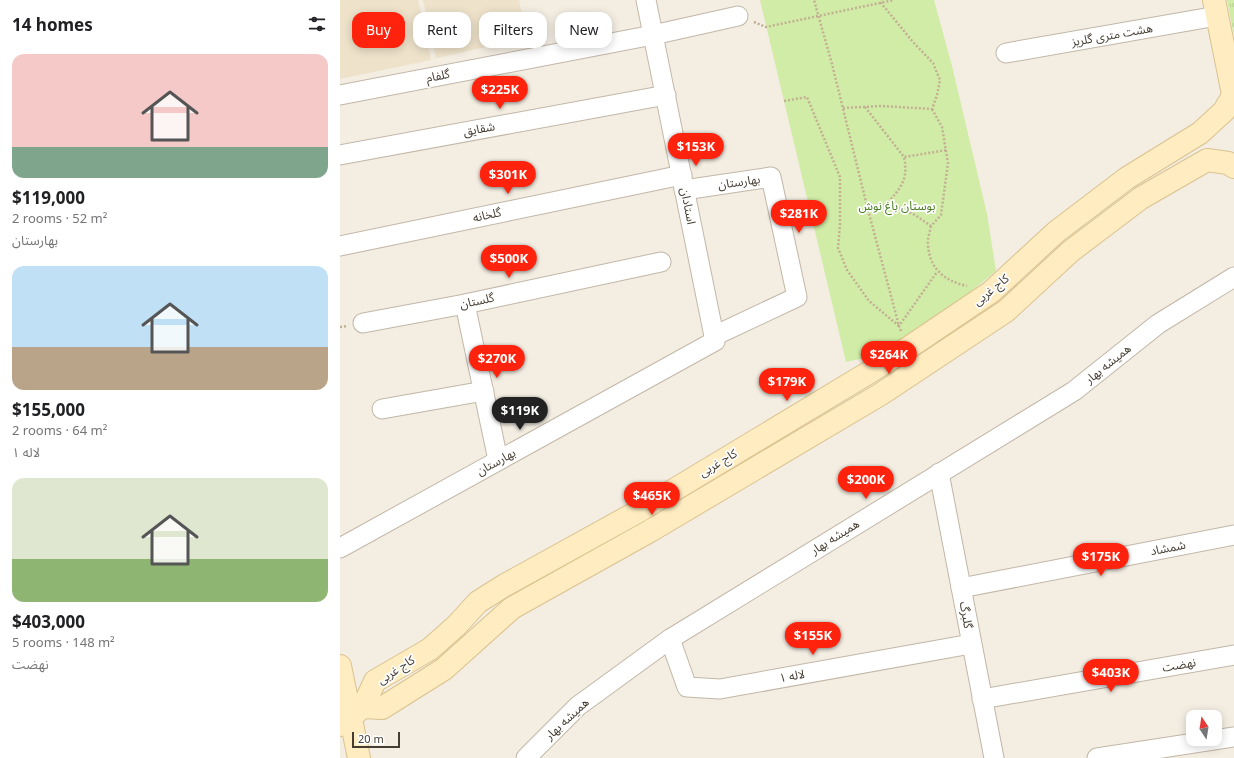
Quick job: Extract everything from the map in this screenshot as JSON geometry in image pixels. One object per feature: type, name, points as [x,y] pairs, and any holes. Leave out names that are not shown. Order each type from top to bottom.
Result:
[{"type":"street","name":"استادان","points":[[646,0],[714,339]]},
{"type":"street","name":"هشت متری گلریز","points":[[1006,53],[1216,8]]},
{"type":"street","points":[[1216,8],[1234,97]]},
{"type":"street","name":"گلفام","points":[[340,95],[738,16]]},
{"type":"street","name":"شقایق","points":[[340,155],[666,95]]},
{"type":"street","name":"کاج غربی","points":[[351,716],[375,681],[430,649],[456,626],[478,602],[631,515],[905,350],[991,292],[1056,232],[1127,178],[1200,132],[1224,111],[1234,97]]},
{"type":"street","points":[[1200,132],[1208,138],[1212,146],[1212,154],[1207,160],[1228,164],[1234,167]]},
{"type":"street","name":"کاج غربی","points":[[351,716],[382,708],[444,669],[512,608],[644,535],[881,394],[1006,311],[1071,251],[1141,198],[1207,160]]},
{"type":"street","name":"بهارستان","points":[[340,548],[714,339],[797,297],[771,177],[683,182]]},
{"type":"street","name":"گلخانه","points":[[340,246],[683,182]]},
{"type":"street","name":"گلستان","points":[[363,324],[466,304],[661,262]]},
{"type":"street","name":"همیشه بهار","points":[[526,758],[578,706],[670,639],[1074,391],[1158,324],[1234,277]]},
{"type":"street","points":[[466,304],[498,460]]},
{"type":"street","points":[[868,373],[881,394]]},
{"type":"street","points":[[382,409],[484,391]]},
{"type":"street","name":"گلبرگ","points":[[939,473],[994,758]]},
{"type":"street","points":[[631,515],[644,535]]},
{"type":"street","name":"شمشاد","points":[[961,588],[1234,535]]},
{"type":"street","name":"لاله ۱","points":[[670,639],[686,687],[720,688],[971,644]]},
{"type":"street","name":"نهضت","points":[[982,699],[1234,655]]},
{"type":"street","points":[[340,666],[359,758]]},
{"type":"street","points":[[1096,758],[1234,737]]},
{"type":"path","points":[[814,0],[832,64],[867,206],[899,326]]},
{"type":"path","points":[[766,27],[882,1],[894,0]]},
{"type":"path","points":[[882,1],[913,42],[933,63],[940,80],[937,96],[932,110]]},
{"type":"path","points":[[784,101],[807,97],[840,177],[840,224],[838,248],[847,270],[869,301],[899,326]]},
{"type":"path","points":[[864,107],[904,157],[906,167],[904,182],[896,195],[884,205]]},
{"type":"path","points":[[843,108],[888,107],[932,110]]},
{"type":"path","points":[[932,110],[942,127],[948,163],[941,215],[931,226],[928,243],[929,254],[937,272],[952,281],[970,287]]},
{"type":"path","points":[[904,157],[947,150]]},
{"type":"path","points":[[867,206],[893,205],[915,214],[931,226]]},
{"type":"path","points":[[899,326],[937,272]]},
{"type":"shaded area","points":[[340,0],[418,0],[421,12],[413,12],[413,48],[428,48],[431,60],[340,79]]},
{"type":"shaded area","points":[[423,0],[519,0],[522,12],[479,12],[479,48],[482,48],[436,58],[434,48],[471,48],[471,12],[426,12]]},
{"type":"green space","name":"بوستان باغ نوش","points":[[760,0],[934,0],[952,66],[987,214],[996,271],[897,351],[846,362]]},
{"type":"green space","points":[[1227,0],[1234,0],[1234,36]]}]
